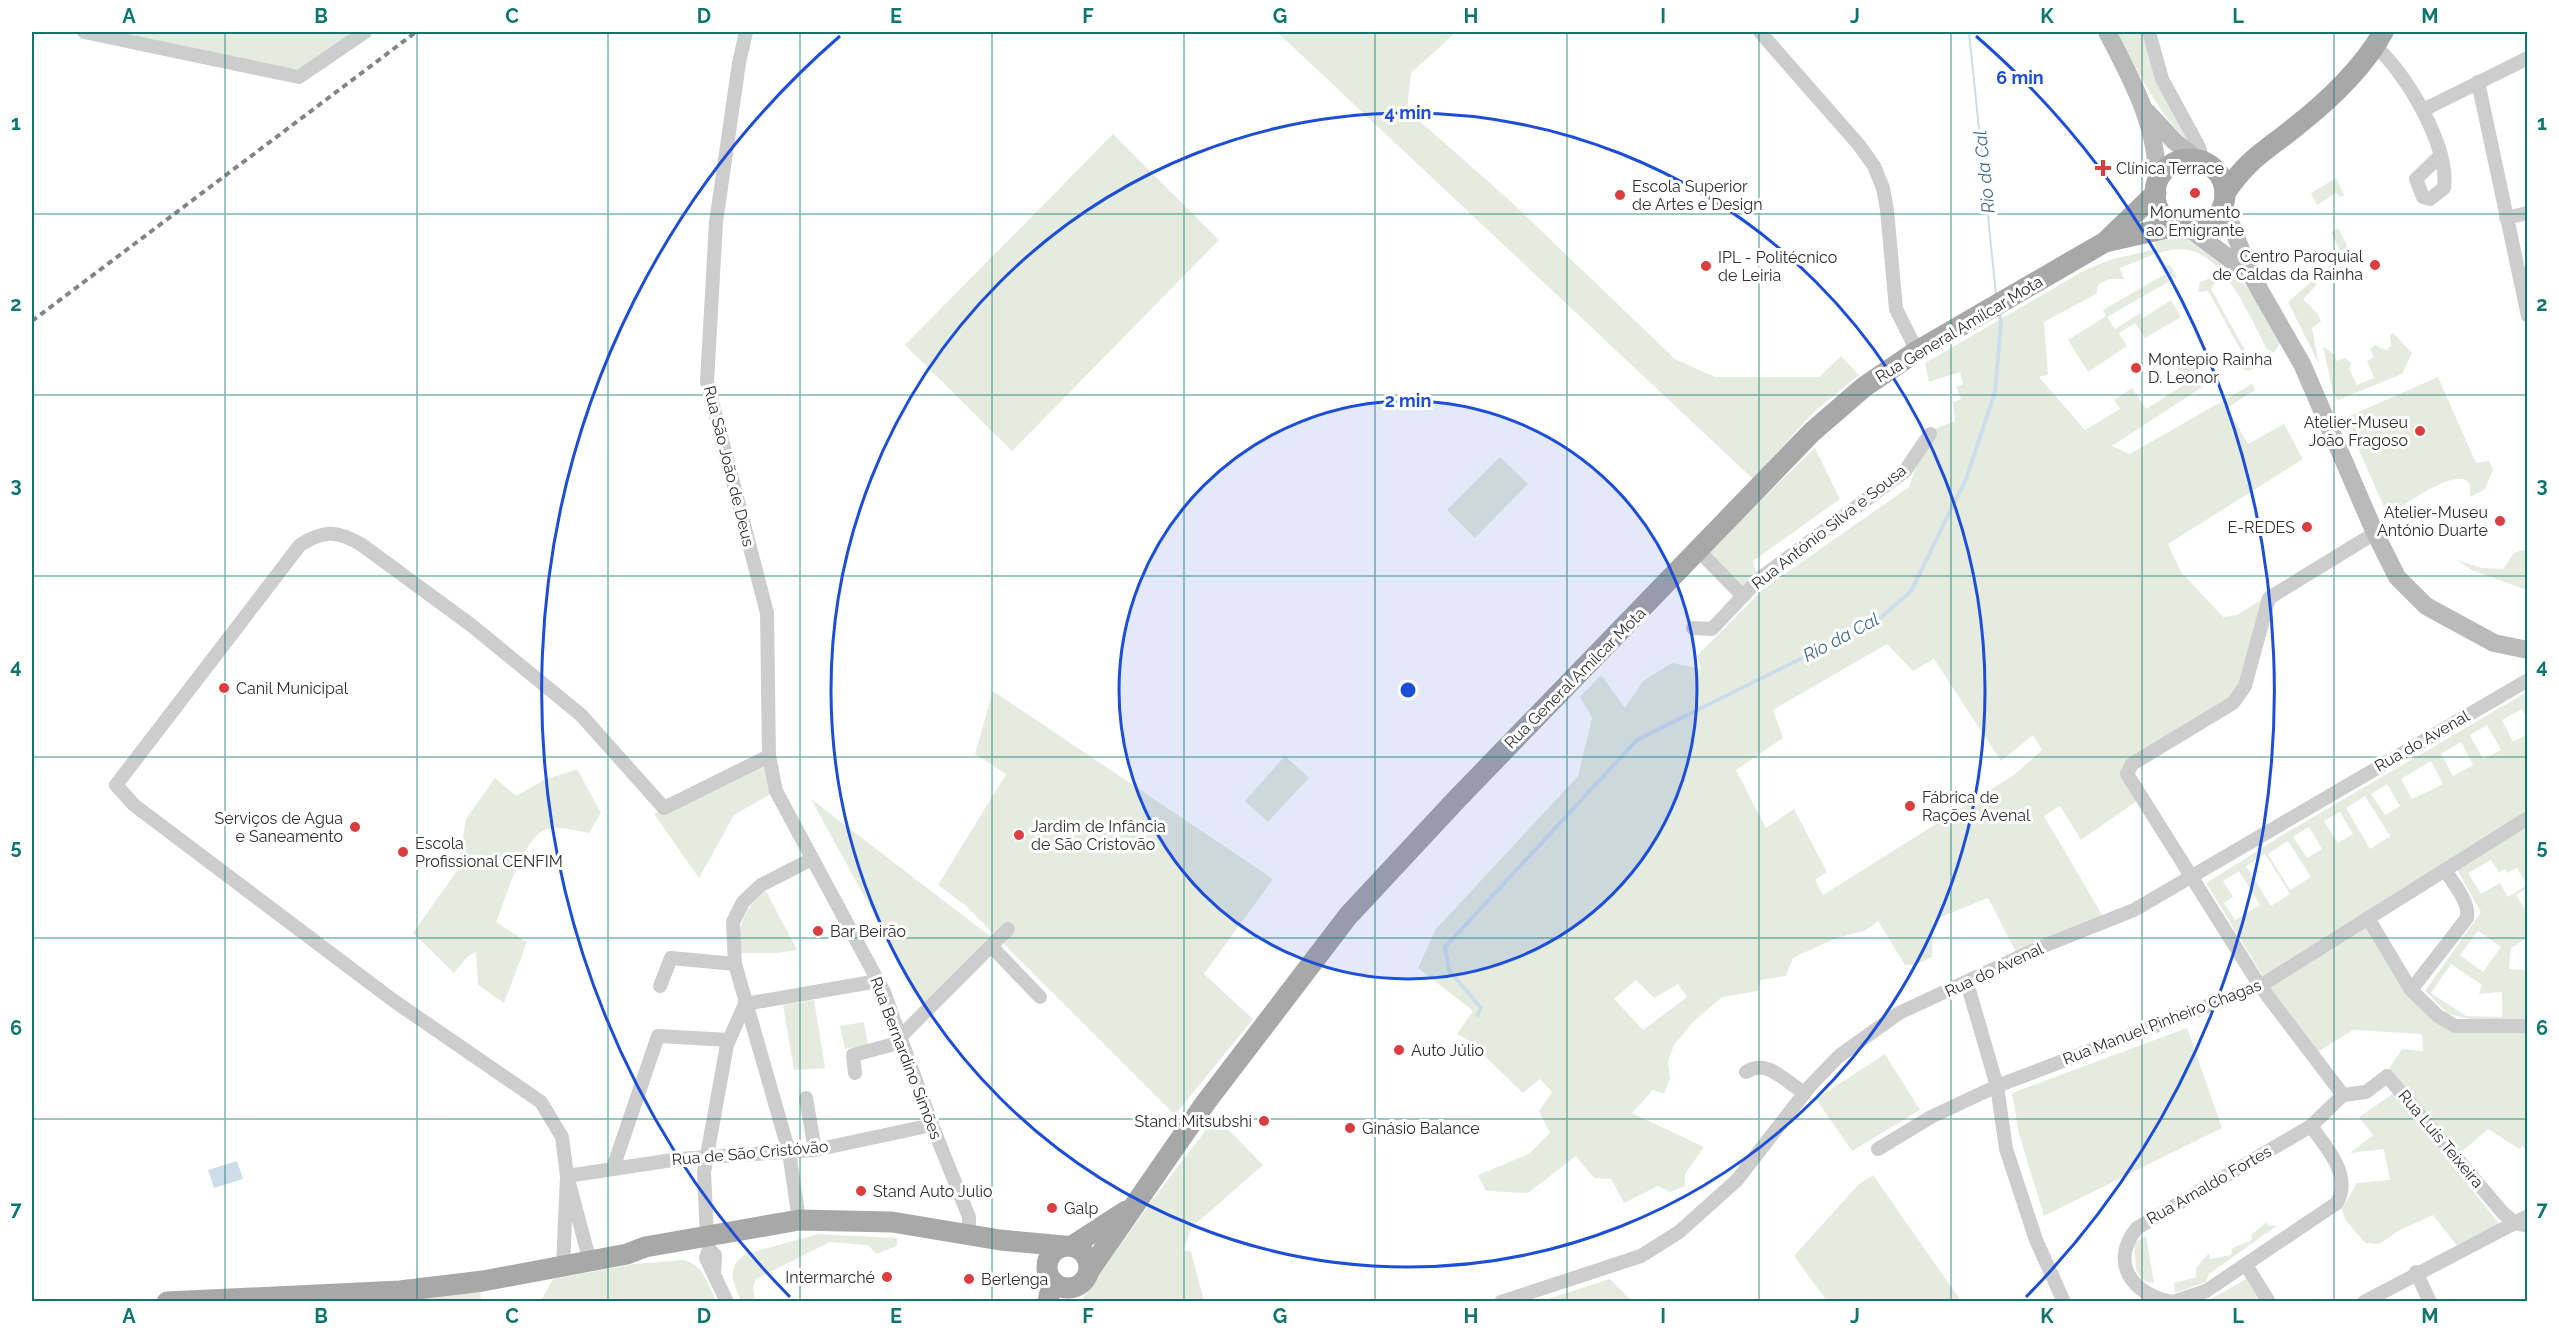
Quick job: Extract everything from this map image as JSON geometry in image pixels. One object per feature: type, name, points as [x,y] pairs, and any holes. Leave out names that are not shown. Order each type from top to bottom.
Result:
[{"type":"main road","points":[[2107,32],[2146,110],[2156,152],[2156,188],[2160,211],[2251,275]]},
{"type":"main road","points":[[2105,243],[2211,222],[2224,199],[2255,156],[2304,120],[2351,72],[2378,38]]},
{"type":"main road","points":[[2146,110],[2174,141],[2220,177],[2224,199],[2251,275],[2302,364],[2375,533],[2397,577],[2426,606],[2494,643],[2528,650]]},
{"type":"main road","points":[[2105,243],[2156,188],[2169,166],[2178,161],[2203,162],[2255,156]]},
{"type":"main road","name":"Rua General Amílcar Mota","points":[[1065,1302],[1206,1102],[1348,916],[1493,762],[1834,412],[1864,387],[1917,351],[2105,243]]},
{"type":"main road","name":"Rua General Amílcar Mota","points":[[1068,1246],[1131,1208]]},
{"type":"main road","points":[[167,1302],[400,1291],[483,1281],[627,1254],[768,1238],[805,1221],[892,1222],[1000,1240],[1068,1246],[1087,1258],[1084,1278],[1062,1287],[1000,1240]]},
{"type":"main road","points":[[1048,1302],[1050,1277],[1047,1266],[1052,1254],[1068,1246]]},
{"type":"street","points":[[84,32],[299,76],[364,32]]},
{"type":"street","name":"Rua São João de Deus","points":[[746,32],[739,63],[716,222],[707,382],[767,614],[769,756]]},
{"type":"street","points":[[1760,32],[1859,145],[1874,166],[1883,188],[1887,210],[1896,309],[1917,351]]},
{"type":"street","points":[[2118,32],[2120,57]]},
{"type":"street","points":[[2149,32],[2162,79],[2199,147],[2203,162]]},
{"type":"street","points":[[2378,38],[2386,56],[2423,110],[2440,148],[2440,156]]},
{"type":"street","points":[[2423,110],[2528,58]]},
{"type":"street","points":[[2478,82],[2528,316]]},
{"type":"street","points":[[2506,218],[2528,213]]},
{"type":"street","name":"Rua António Silva e Sousa","points":[[1693,628],[1712,629],[1759,579],[1905,471],[1930,434]]},
{"type":"street","points":[[562,1267],[567,1176],[562,1137],[542,1102],[445,1038],[334,957],[134,806],[116,785],[300,545],[316,535],[333,533],[348,537],[362,545],[525,667],[581,716],[663,808],[769,756]]},
{"type":"street","points":[[2343,1095],[2260,986],[2127,774],[2132,764],[2233,703],[2245,686],[2269,598],[2375,533]]},
{"type":"street","points":[[1700,551],[1743,596]]},
{"type":"street","name":"Rua do Avenal","points":[[1501,1302],[1641,1256],[1679,1232],[1737,1180],[1805,1093],[1839,1056],[1899,1013],[2041,948],[2134,910],[2528,680]]},
{"type":"street","name":"Rua Bernardino Simões","points":[[769,756],[776,791],[878,981],[969,1217],[969,1234]]},
{"type":"street","name":"Rua Manuel Pinheiro Chagas","points":[[1878,1149],[1931,1117],[1997,1086],[2260,986],[2528,818]]},
{"type":"street","points":[[805,1221],[789,1152],[735,964],[733,922],[743,902],[761,885],[812,859]]},
{"type":"street","points":[[2411,990],[2467,918],[2468,912],[2464,901],[2445,870]]},
{"type":"street","points":[[2368,918],[2411,990],[2438,1016],[2456,1026],[2528,1026]]},
{"type":"street","points":[[855,1073],[853,1055],[901,1039],[1008,929]]},
{"type":"street","points":[[992,947],[1040,997]]},
{"type":"street","points":[[660,986],[671,958],[735,964]]},
{"type":"street","points":[[745,1004],[878,981]]},
{"type":"street","points":[[1967,983],[1997,1086],[2006,1149],[2036,1240],[2064,1302]]},
{"type":"street","points":[[727,1302],[714,1273],[715,1255],[708,1243],[704,1172],[729,1040],[745,1004]]},
{"type":"street","points":[[613,1168],[658,1036],[729,1040]]},
{"type":"street","points":[[1746,1072],[1761,1066],[1771,1068],[1778,1077],[1805,1093]]},
{"type":"street","name":"Rua Luis Teixeira","points":[[2343,1095],[2367,1092],[2387,1076],[2503,1213],[2523,1224]]},
{"type":"street","name":"Rua Arnaldo Fortes","points":[[2311,1126],[2337,1164],[2343,1181],[2342,1192],[2337,1203],[2206,1291],[2172,1302],[2154,1299],[2142,1292],[2132,1281],[2124,1261],[2125,1242],[2136,1228],[2311,1126],[2343,1095]]},
{"type":"street","points":[[806,1098],[815,1150]]},
{"type":"street","name":"Rua de São Cristóvão","points":[[567,1176],[708,1156],[815,1150],[932,1125]]},
{"type":"street","points":[[567,1176],[578,1207],[590,1262]]},
{"type":"street","points":[[2364,1302],[2416,1272],[2523,1224],[2528,1216]]},
{"type":"street","points":[[2246,1265],[2269,1302]]},
{"type":"street","points":[[2416,1272],[2430,1302]]},
{"type":"shaded area","points":[[84,32],[365,32],[299,77]]},
{"type":"shaded area","points":[[1277,32],[1449,32],[1453,35],[1411,73],[1407,110],[1507,198],[1675,359],[1715,377],[1819,377],[1841,356],[1859,375],[1814,412],[1753,479]]},
{"type":"shaded area","points":[[2115,32],[2142,32],[2159,81],[2185,132],[2186,139],[2165,115]]},
{"type":"shaded area","points":[[1113,134],[1219,240],[1012,451],[905,345]]},
{"type":"shaded area","points":[[2336,178],[2344,195],[2340,197],[2336,193],[2317,205],[2311,193]]},
{"type":"shaded area","points":[[2338,228],[2352,255],[2317,280],[2316,286],[2303,299],[2317,313],[2321,321],[2312,328],[2319,364],[2288,302],[2342,255],[2331,232]]},
{"type":"shaded area","points":[[2181,238],[2199,245],[2228,266],[2252,294],[2281,342],[2274,353],[2267,349],[2245,306],[2226,277],[2202,255],[2180,249],[2153,255],[2120,268],[2124,279],[2110,279],[2099,284],[2096,294],[2044,322],[2048,375],[2039,377],[2085,430],[2120,409],[2114,400],[2132,388],[2146,409],[2187,383],[2175,364],[2188,355],[2207,384],[2112,446],[2130,454],[2252,384],[2255,390],[2227,408],[2248,444],[2284,424],[2303,459],[2168,544],[2181,572],[2223,617],[2237,615],[2264,598],[2241,686],[2229,699],[2129,761],[2137,801],[2081,840],[2060,806],[2044,816],[2104,918],[2016,952],[1988,898],[1933,920],[1932,957],[1915,965],[1905,965],[1878,921],[1865,930],[1822,944],[1793,958],[1786,976],[1761,980],[1758,991],[1722,997],[1693,1022],[1674,1045],[1668,1061],[1670,1079],[1664,1094],[1653,1090],[1632,1113],[1704,1147],[1685,1174],[1685,1186],[1670,1192],[1658,1186],[1624,1203],[1611,1179],[1594,1178],[1576,1156],[1528,1193],[1486,1191],[1478,1175],[1529,1154],[1550,1133],[1539,1111],[1552,1092],[1540,1079],[1523,1093],[1468,1040],[1457,1034],[1473,1011],[1418,968],[1436,929],[1578,776],[1592,718],[1580,697],[1601,675],[1625,708],[1643,681],[1672,663],[1701,669],[1697,656],[1763,589],[1909,487],[1929,431],[1955,421],[1953,402],[1961,399],[1956,387],[1963,384],[1960,372],[1929,382],[1925,363],[2085,270],[2109,260],[2156,249],[2155,241]],"holes":[[[1887,644],[1913,671],[1934,659],[2001,761],[2033,735],[2042,750],[2014,775],[1823,895],[1815,880],[1827,872],[1794,809],[1766,828],[1736,770],[1783,738],[1773,710]],[[1636,980],[1654,998],[1678,984],[1687,997],[1643,1030],[1614,999]]]},
{"type":"shaded area","points":[[2170,265],[2177,277],[2107,317],[2115,329],[2140,313],[2143,318],[2171,300],[2181,317],[2145,338],[2135,323],[2119,333],[2127,346],[2088,372],[2068,340],[2106,316],[2103,310],[2165,274],[2162,269]]},
{"type":"shaded area","points":[[2211,278],[2216,281],[2211,289],[2251,361],[2258,357],[2260,364],[2249,371],[2242,367],[2248,363],[2208,291],[2198,292],[2200,282]]},
{"type":"shaded area","points":[[2393,333],[2412,353],[2402,374],[2338,400],[2333,393],[2323,346],[2335,355],[2336,361],[2345,358],[2351,363],[2349,369],[2357,385],[2374,378],[2367,361],[2374,357],[2370,349],[2375,345],[2386,350],[2391,346],[2390,335]]},
{"type":"shaded area","points":[[2438,377],[2476,463],[2489,461],[2493,470],[2485,489],[2470,497],[2469,483],[2463,479],[2453,479],[2428,490],[2388,516],[2345,418]]},
{"type":"shaded area","points":[[1815,448],[1840,499],[1753,561],[1757,577],[1746,588],[1708,551]]},
{"type":"shaded area","points":[[1500,457],[1528,484],[1475,538],[1447,510]]},
{"type":"shaded area","points":[[2527,548],[2527,590],[2471,570],[2457,560],[2482,568],[2503,569],[2514,553]]},
{"type":"shaded area","points":[[993,691],[1273,879],[1204,974],[1253,1019],[1175,1115],[965,905],[938,885],[1006,774],[975,754]]},
{"type":"shaded area","points":[[2527,692],[2527,719],[2522,709],[2502,720],[2513,742],[2527,734],[2527,885],[2527,888],[2516,895],[2524,908],[2527,906],[2527,938],[2511,948],[2509,969],[2527,970],[2527,1020],[2478,1021],[2448,1014],[2425,991],[2481,912],[2451,859],[2263,976],[2206,883],[2291,830]],"holes":[[[2487,725],[2501,750],[2483,759],[2470,735]],[[2461,742],[2473,765],[2453,776],[2441,754]],[[2431,761],[2443,784],[2412,799],[2401,779]],[[2387,784],[2400,806],[2385,815],[2371,794]],[[2365,796],[2390,836],[2370,849],[2346,808]],[[2340,812],[2353,834],[2338,843],[2324,821]],[[2309,827],[2322,849],[2307,858],[2293,837]],[[2288,841],[2311,877],[2290,890],[2268,854]],[[2265,854],[2290,894],[2271,906],[2246,866]],[[2491,860],[2499,872],[2505,869],[2507,873],[2517,868],[2527,885],[2508,897],[2500,883],[2481,894],[2468,873]],[[2239,871],[2260,905],[2235,920],[2224,903],[2233,897],[2223,881]],[[2478,931],[2501,947],[2483,972],[2460,955]],[[2451,964],[2482,985],[2479,994],[2502,992],[2502,1017],[2466,1016],[2431,993]]]},
{"type":"shaded area","points":[[769,756],[776,791],[734,815],[699,878],[654,814]]},
{"type":"shaded area","points":[[1285,756],[1309,778],[1268,822],[1245,801]]},
{"type":"shaded area","points":[[577,769],[601,813],[589,833],[562,828],[547,829],[538,834],[523,855],[496,922],[527,942],[504,1003],[478,985],[476,952],[467,957],[454,973],[413,933],[458,869],[466,819],[495,778],[516,796],[544,780]]},
{"type":"shaded area","points":[[811,799],[995,940],[925,1007]]},
{"type":"shaded area","points":[[766,891],[797,950],[777,953],[739,953],[741,926],[747,911]]},
{"type":"shaded area","points":[[2367,921],[2437,1018],[2527,1029],[2527,1151],[2523,1146],[2519,1149],[2488,1129],[2459,1154],[2388,1070],[2402,1049],[2423,1051],[2422,1034],[2353,1030],[2316,1053],[2264,986]]},
{"type":"shaded area","points":[[814,1000],[825,1068],[794,1070],[783,1005]]},
{"type":"shaded area","points":[[864,1022],[868,1045],[845,1049],[840,1026]]},
{"type":"shaded area","points":[[2187,1028],[2222,1128],[2044,1216],[2019,1134],[2012,1093]]},
{"type":"shaded area","points":[[1885,1054],[1920,1110],[1852,1151],[1816,1099]]},
{"type":"shaded area","points":[[2394,1093],[2501,1226],[2458,1247],[2433,1215],[2400,1230],[2379,1244],[2365,1243],[2345,1219],[2342,1209],[2357,1183],[2390,1180],[2384,1149],[2350,1153],[2373,1135],[2359,1117]]},
{"type":"shaded area","points":[[1216,1117],[1263,1165],[1192,1227],[1183,1251],[1191,1251],[1204,1301],[1081,1301],[1153,1199]]},
{"type":"shaded area","points":[[1873,1175],[1961,1301],[1827,1301],[1794,1256],[1859,1184]]},
{"type":"shaded area","points":[[2267,1222],[2268,1226],[2278,1225],[2209,1274],[2206,1282],[2175,1293],[2174,1283],[2196,1277],[2196,1268],[2209,1253],[2210,1259],[2231,1255],[2232,1248],[2252,1240],[2251,1235]]},
{"type":"shaded area","points":[[818,1234],[897,1238],[897,1246],[876,1254],[868,1245],[830,1242],[756,1279],[753,1287],[755,1301],[741,1301],[733,1276],[733,1270],[739,1259],[746,1254]]},
{"type":"shaded area","points":[[2146,1236],[2154,1283],[2143,1281],[2136,1270],[2134,1243]]},
{"type":"shaded area","points":[[683,1260],[690,1262],[700,1270],[716,1301],[541,1301],[553,1279],[634,1264]]},
{"type":"shaded area","points":[[1610,1279],[1632,1301],[1541,1301]]},
{"type":"shaded area","points":[[2246,1279],[2261,1301],[2207,1301]]},
{"type":"shaded area","points":[[480,1292],[481,1301],[357,1302]]},
{"type":"water","points":[[1968,32],[1970,32],[1997,294],[1995,294]]},
{"type":"water","points":[[237,1161],[243,1179],[214,1188],[208,1170]]},
{"type":"waterway","name":"Rio da Cal","points":[[1478,1015],[1481,1008],[1449,970],[1445,947],[1637,740],[1877,621],[1911,591],[1966,479],[1995,392],[2001,322],[1999,310]]},
{"type":"railway","points":[[32,321],[416,32]]},
{"type":"place","name":"Clínica Terrace","points":[[2103,168]]},
{"type":"place","name":"Monumento ao Emigrante","points":[[2195,193]]},
{"type":"place","name":"Escola Superior de Artes e Design","points":[[1620,195]]},
{"type":"place","name":"Centro Paroquial de Caldas da Rainha","points":[[2375,265]]},
{"type":"place","name":"IPL - Politécnico de Leiria","points":[[1706,266]]},
{"type":"place","name":"Montepio Rainha D. Leonor","points":[[2136,368]]},
{"type":"place","name":"Atelier-Museu João Fragoso","points":[[2420,431]]},
{"type":"place","name":"Atelier-Museu António Duarte","points":[[2500,521]]},
{"type":"place","name":"E-REDES","points":[[2307,527]]},
{"type":"place","name":"Canil Municipal","points":[[224,688]]},
{"type":"place","name":"Fábrica de Rações Avenal","points":[[1910,806]]},
{"type":"place","name":"Serviços de Agua e Saneamento","points":[[355,827]]},
{"type":"place","name":"Jardim de Infância de São Cristovão","points":[[1019,835]]},
{"type":"place","name":"Escola Profissional CENFIM","points":[[403,852]]},
{"type":"place","name":"Bar Beirão","points":[[818,931]]},
{"type":"place","name":"Auto Júlio","points":[[1399,1050]]},
{"type":"place","name":"Stand Mitsubshi","points":[[1264,1121]]},
{"type":"place","name":"Ginásio Balance","points":[[1350,1128]]},
{"type":"place","name":"Stand Auto Julio","points":[[861,1191]]},
{"type":"place","name":"Galp","points":[[1052,1208]]},
{"type":"place","name":"Intermarché","points":[[887,1277]]},
{"type":"place","name":"Berlenga","points":[[969,1279]]}]
